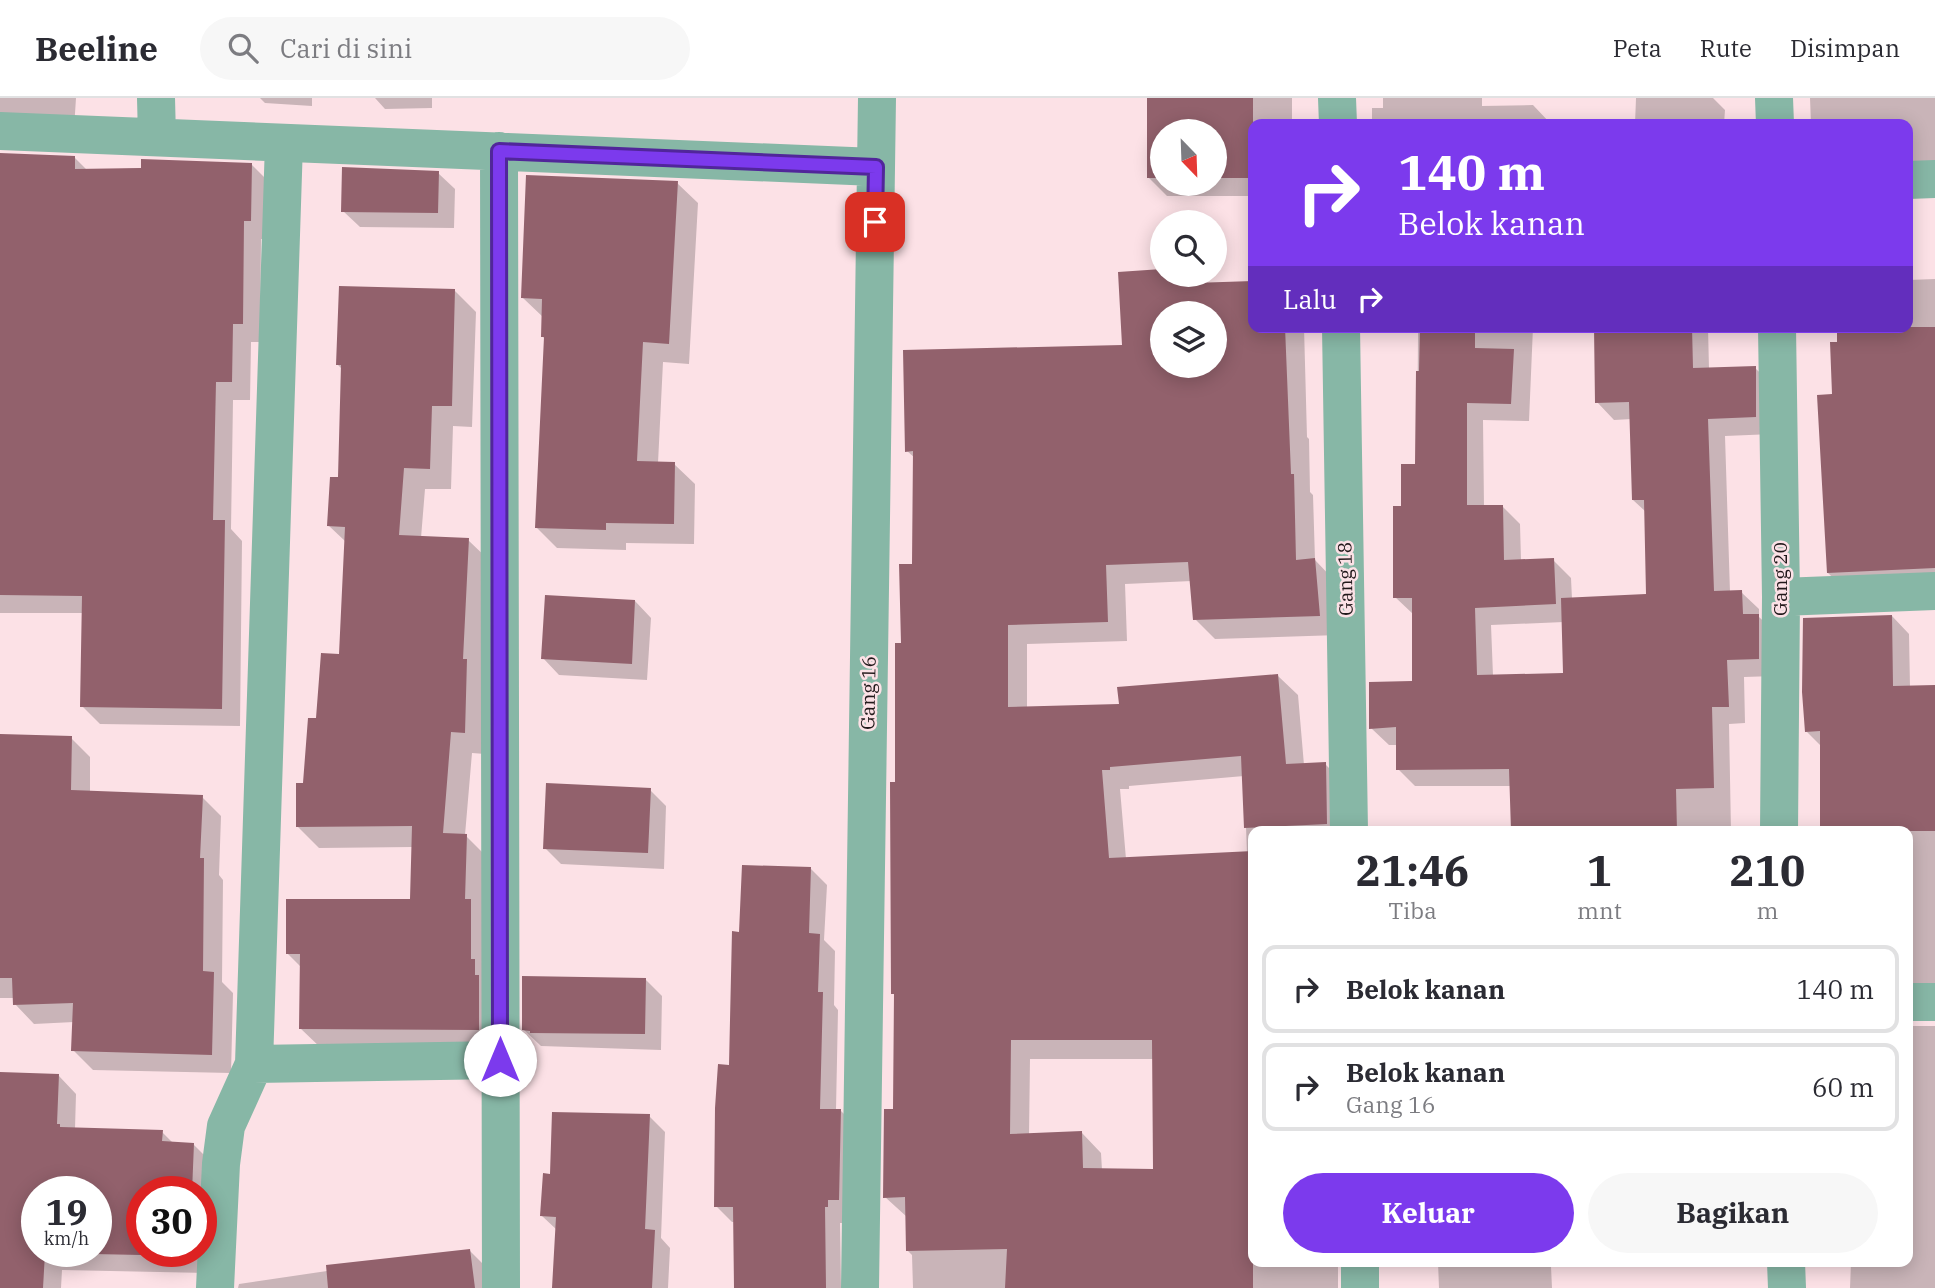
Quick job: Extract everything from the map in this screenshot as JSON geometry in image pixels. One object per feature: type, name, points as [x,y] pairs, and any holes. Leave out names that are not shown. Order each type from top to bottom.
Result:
[{"type":"street","points":[[156,98],[157,137]]},
{"type":"street","name":"Gang 16","points":[[860,1288],[877,98]]},
{"type":"street","points":[[1337,98],[1338,119]]},
{"type":"street","points":[[1774,98],[1775,119]]},
{"type":"street","points":[[0,131],[876,167]]},
{"type":"street","points":[[215,1288],[221,1164],[226,1126],[254,1064],[284,143]]},
{"type":"street","points":[[499,151],[501,1288]]},
{"type":"street","points":[[1913,180],[1935,179]]},
{"type":"street","name":"Gang 18","points":[[1341,333],[1349,826]]},
{"type":"street","name":"Gang 20","points":[[1777,333],[1781,597],[1779,826]]},
{"type":"street","points":[[1781,597],[1935,591]]},
{"type":"street","points":[[1913,1002],[1935,1002]]},
{"type":"street","points":[[254,1064],[500,1060]]},
{"type":"street","points":[[1360,1267],[1360,1288]]},
{"type":"street","points":[[1786,1267],[1787,1288]]},
{"type":"building","points":[[1147,98],[1253,98],[1253,119],[1248,119],[1248,178],[1227,178],[1227,119],[1150,119],[1150,178],[1147,178]]},
{"type":"building","points":[[0,153],[75,156],[75,169],[141,168],[141,159],[252,163],[251,221],[244,221],[243,324],[233,324],[232,382],[216,382],[213,520],[225,520],[222,709],[80,707],[82,596],[0,595]]},
{"type":"building","points":[[342,167],[439,171],[438,213],[341,212]]},
{"type":"building","points":[[526,175],[678,181],[669,344],[643,342],[637,461],[675,462],[674,524],[606,523],[606,530],[535,528],[544,337],[541,337],[542,299],[521,298]]},
{"type":"building","points":[[1150,270],[1150,287],[1227,287],[1227,282],[1248,281],[1248,333],[1285,333],[1296,560],[1315,558],[1320,616],[1193,620],[1188,562],[1106,565],[1108,622],[1008,625],[1008,707],[1119,704],[1117,687],[1278,674],[1286,764],[1326,762],[1327,824],[1244,828],[1241,756],[1110,767],[1110,770],[1102,770],[1109,858],[1248,851],[1248,1267],[1253,1267],[1253,1288],[1005,1288],[1007,1249],[906,1251],[905,1197],[883,1198],[884,1109],[893,1109],[890,782],[895,782],[895,643],[901,643],[899,564],[912,564],[913,451],[905,452],[903,350],[1122,345],[1118,272]],"holes":[[[1011,1040],[1152,1040],[1153,1169],[1083,1168],[1082,1131],[1010,1134]]]},
{"type":"building","points":[[339,286],[455,289],[452,406],[432,406],[430,469],[404,468],[399,535],[469,538],[463,659],[467,659],[465,733],[451,732],[443,833],[467,834],[465,899],[471,899],[471,959],[475,959],[475,975],[479,975],[479,1030],[299,1029],[300,954],[286,954],[286,899],[410,899],[412,826],[296,827],[296,783],[303,783],[308,718],[316,718],[321,653],[339,654],[345,527],[327,526],[330,477],[338,477],[341,365],[336,365]]},
{"type":"building","points":[[1913,327],[1935,327],[1935,568],[1827,573],[1817,395],[1832,394],[1830,342],[1837,342],[1837,333],[1913,333]]},
{"type":"building","points":[[1420,333],[1475,333],[1475,348],[1514,349],[1511,404],[1467,403],[1467,505],[1503,505],[1504,560],[1554,558],[1556,604],[1475,608],[1477,675],[1563,673],[1561,598],[1646,594],[1644,500],[1632,500],[1629,402],[1595,403],[1594,333],[1692,333],[1693,368],[1756,366],[1756,417],[1708,419],[1714,591],[1742,590],[1743,614],[1759,614],[1759,659],[1727,660],[1729,707],[1712,707],[1714,788],[1676,789],[1677,826],[1511,826],[1509,769],[1396,770],[1396,727],[1369,729],[1369,682],[1412,681],[1412,598],[1393,598],[1393,506],[1401,506],[1401,464],[1415,464],[1416,371],[1419,371]]},
{"type":"building","points":[[545,595],[635,600],[632,664],[541,659]]},
{"type":"building","points":[[1892,615],[1893,686],[1935,685],[1935,831],[1913,831],[1913,826],[1820,826],[1820,731],[1805,732],[1802,692],[1803,618]]},
{"type":"building","points":[[0,734],[72,736],[71,790],[203,795],[200,858],[204,858],[203,971],[214,972],[212,1055],[71,1051],[73,1003],[13,1005],[12,978],[0,978]]},
{"type":"building","points":[[546,783],[651,788],[648,853],[543,849]]},
{"type":"building","points":[[742,865],[811,867],[809,933],[820,934],[818,992],[823,992],[820,1109],[841,1109],[839,1200],[828,1200],[828,1207],[825,1207],[826,1288],[734,1288],[733,1207],[714,1207],[718,1064],[729,1065],[732,931],[739,932]]},
{"type":"building","points":[[522,976],[646,978],[645,1034],[530,1033],[522,1030]]},
{"type":"building","points":[[0,1072],[59,1074],[57,1124],[60,1124],[60,1127],[163,1130],[162,1141],[194,1143],[193,1176],[126,1176],[126,1255],[112,1254],[112,1176],[21,1176],[21,1267],[44,1267],[43,1288],[0,1288]]},
{"type":"building","points":[[552,1112],[650,1114],[645,1229],[655,1230],[652,1288],[552,1288],[556,1217],[540,1216],[543,1173],[550,1174]]},
{"type":"building","points":[[470,1249],[475,1288],[328,1288],[326,1265]]},
{"type":"route","points":[[500,1060],[499,151],[876,167],[875,222]]}]
